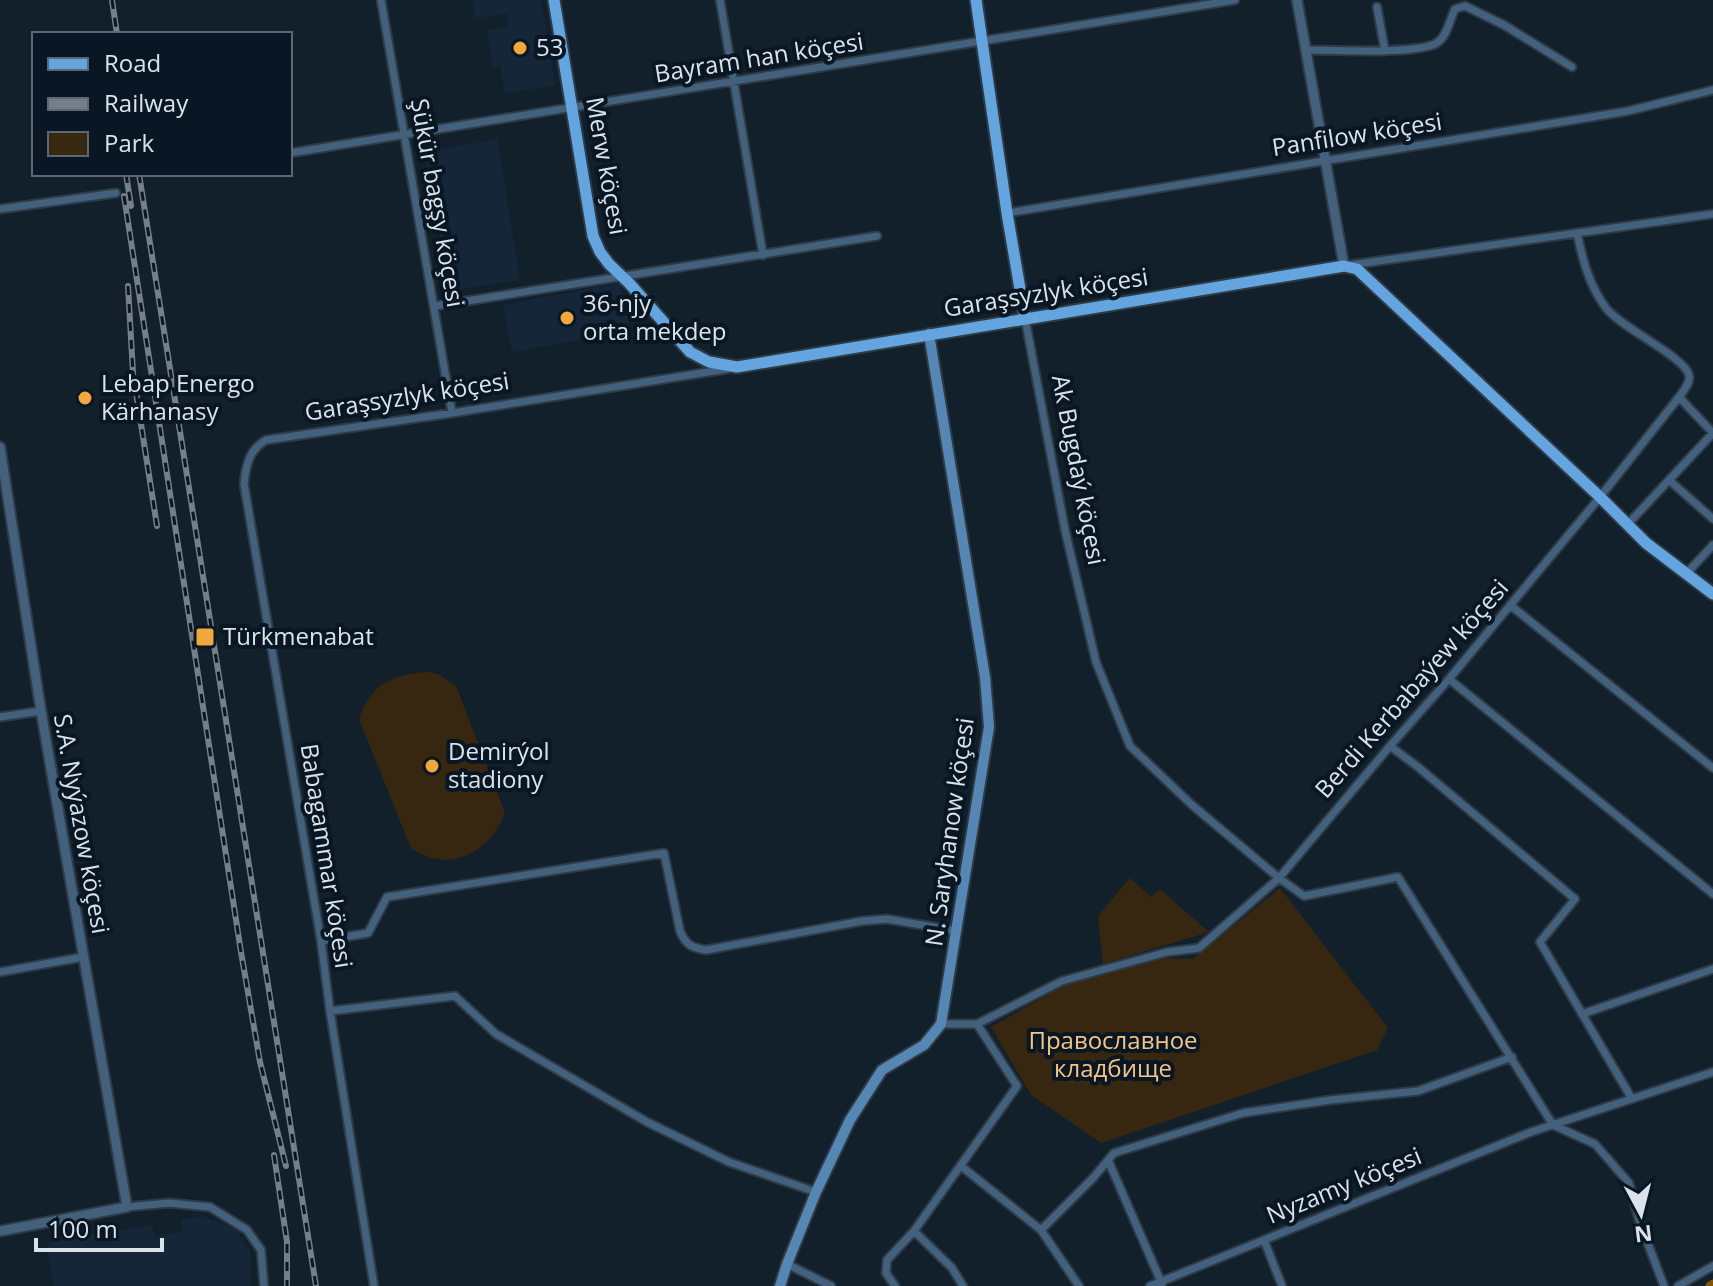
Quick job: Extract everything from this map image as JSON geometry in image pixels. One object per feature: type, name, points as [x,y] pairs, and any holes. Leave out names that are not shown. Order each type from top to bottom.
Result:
[{"type":"main road","name":"Merw köçesi","points":[[554,0],[593,236],[600,252],[690,352],[709,362],[737,367]]},
{"type":"main road","name":"Ak Bugdaý köçesi","points":[[976,0],[1025,318]]},
{"type":"main road","name":"Garaşsyzlyk köçesi","points":[[737,367],[1344,266]]},
{"type":"main road","points":[[1344,266],[1357,269],[1646,543],[1713,594]]},
{"type":"main road","name":"N. Saryhanow köçesi","points":[[929,334],[985,677],[989,727],[941,1024]]},
{"type":"main road","points":[[780,1286],[816,1192],[850,1120],[882,1070],[924,1045],[941,1024]]},
{"type":"street","name":"Şükür bagşy köçesi","points":[[381,0],[452,413]]},
{"type":"street","points":[[720,0],[763,255]]},
{"type":"street","name":"Bayram han köçesi","points":[[292,153],[1235,0]]},
{"type":"street","points":[[1297,0],[1344,266],[1713,214]]},
{"type":"street","points":[[1306,50],[1385,51],[1428,46],[1441,40],[1455,9],[1465,6],[1504,25],[1572,67]]},
{"type":"street","points":[[1377,7],[1385,51]]},
{"type":"street","name":"Panfilow köçesi","points":[[1007,213],[1628,111],[1713,90]]},
{"type":"street","points":[[0,209],[116,193]]},
{"type":"street","points":[[1577,233],[1588,278],[1608,311],[1671,355],[1688,371],[1688,383],[1679,397],[1713,433],[1627,525]]},
{"type":"street","points":[[435,306],[877,236]]},
{"type":"street","name":"Ak Bugdaý köçesi","points":[[1025,318],[1065,530],[1096,662],[1130,746],[1192,805],[1304,896],[1398,877],[1512,1057]]},
{"type":"street","name":"Garaşsyzlyk köçesi","points":[[266,440],[737,367]]},
{"type":"street","name":"Berdi Kerbabaýew köçesi","points":[[941,1024],[977,1024],[1062,981],[1167,952],[1199,948],[1279,878],[1449,679],[1679,397]]},
{"type":"street","name":"Babagammar köçesi","points":[[266,440],[250,455],[244,484],[321,941],[374,1286]]},
{"type":"street","name":"S.A. Nyýazow köçesi","points":[[0,447],[41,711],[127,1207]]},
{"type":"street","points":[[1669,480],[1713,519]]},
{"type":"street","points":[[1686,574],[1713,545]]},
{"type":"street","points":[[1510,605],[1713,768]]},
{"type":"street","points":[[1449,679],[1713,894]]},
{"type":"street","points":[[0,717],[41,711]]},
{"type":"street","points":[[1390,746],[1575,899],[1540,942],[1632,1099]]},
{"type":"street","points":[[321,941],[368,933],[387,897],[664,853],[680,931],[684,942],[693,948],[706,950],[887,919],[957,931]]},
{"type":"street","points":[[0,972],[83,957]]},
{"type":"street","points":[[1582,1014],[1713,969]]},
{"type":"street","points":[[330,1011],[455,996],[496,1034],[647,1122],[729,1162],[816,1192]]},
{"type":"street","points":[[895,1286],[886,1273],[887,1260],[914,1231],[1017,1086],[977,1024]]},
{"type":"street","points":[[1041,1230],[1114,1153],[1243,1113],[1418,1091],[1512,1057],[1553,1125],[1595,1144],[1629,1183],[1640,1223],[1664,1286]]},
{"type":"street","name":"Nyzamy köçesi","points":[[1150,1286],[1162,1284],[1553,1125],[1713,1072]]},
{"type":"street","points":[[1108,1160],[1162,1284]]},
{"type":"street","points":[[961,1166],[1041,1230],[1079,1286]]},
{"type":"street","points":[[0,1231],[127,1207],[169,1203],[210,1207],[247,1230],[261,1250],[265,1285]]},
{"type":"street","points":[[914,1231],[952,1268],[963,1286]]},
{"type":"street","points":[[1264,1240],[1282,1286]]},
{"type":"street","points":[[787,1264],[831,1286]]},
{"type":"street","points":[[1678,1286],[1713,1266]]},
{"type":"shaded area","name":"53","points":[[472,0],[541,0],[555,85],[505,94],[500,66],[493,67],[487,30],[509,26],[507,14],[475,18]]},
{"type":"shaded area","points":[[497,139],[520,280],[448,291],[425,152]]},
{"type":"shaded area","name":"36-njy orta mekdep","points":[[620,283],[631,331],[512,352],[503,305]]},
{"type":"shaded area","points":[[203,1216],[235,1228],[250,1251],[250,1286],[53,1286],[47,1243],[152,1225],[155,1236],[183,1231],[181,1220]]},
{"type":"green space","name":"Demirýol stadiony","points":[[438,674],[456,686],[505,813],[489,839],[478,849],[453,859],[425,856],[411,848],[359,719],[370,697],[384,683],[404,675]]},
{"type":"green space","points":[[1130,878],[1151,897],[1160,889],[1209,932],[1103,964],[1098,916]]},
{"type":"green space","name":"Православное кладбище","points":[[1280,888],[1388,1028],[1377,1050],[1101,1143],[1031,1095],[991,1027],[1067,984],[1166,958],[1193,959]]},
{"type":"railway","points":[[112,0],[117,32]]},
{"type":"railway","points":[[126,176],[131,206]]},
{"type":"railway","points":[[139,176],[316,1286]]},
{"type":"railway","points":[[124,196],[241,952],[260,1062],[286,1166]]},
{"type":"railway","points":[[128,286],[133,373],[157,526]]},
{"type":"railway","points":[[274,1155],[287,1242],[287,1286]]},
{"type":"place","name":"53","points":[[520,48]]},
{"type":"place","name":"36-njy orta mekdep","points":[[567,318]]},
{"type":"place","name":"Lebap Energo Kärhanasy","points":[[85,398]]},
{"type":"place","name":"Türkmenabat","points":[[205,637]]},
{"type":"place","name":"Demirýol stadiony","points":[[432,766]]}]
